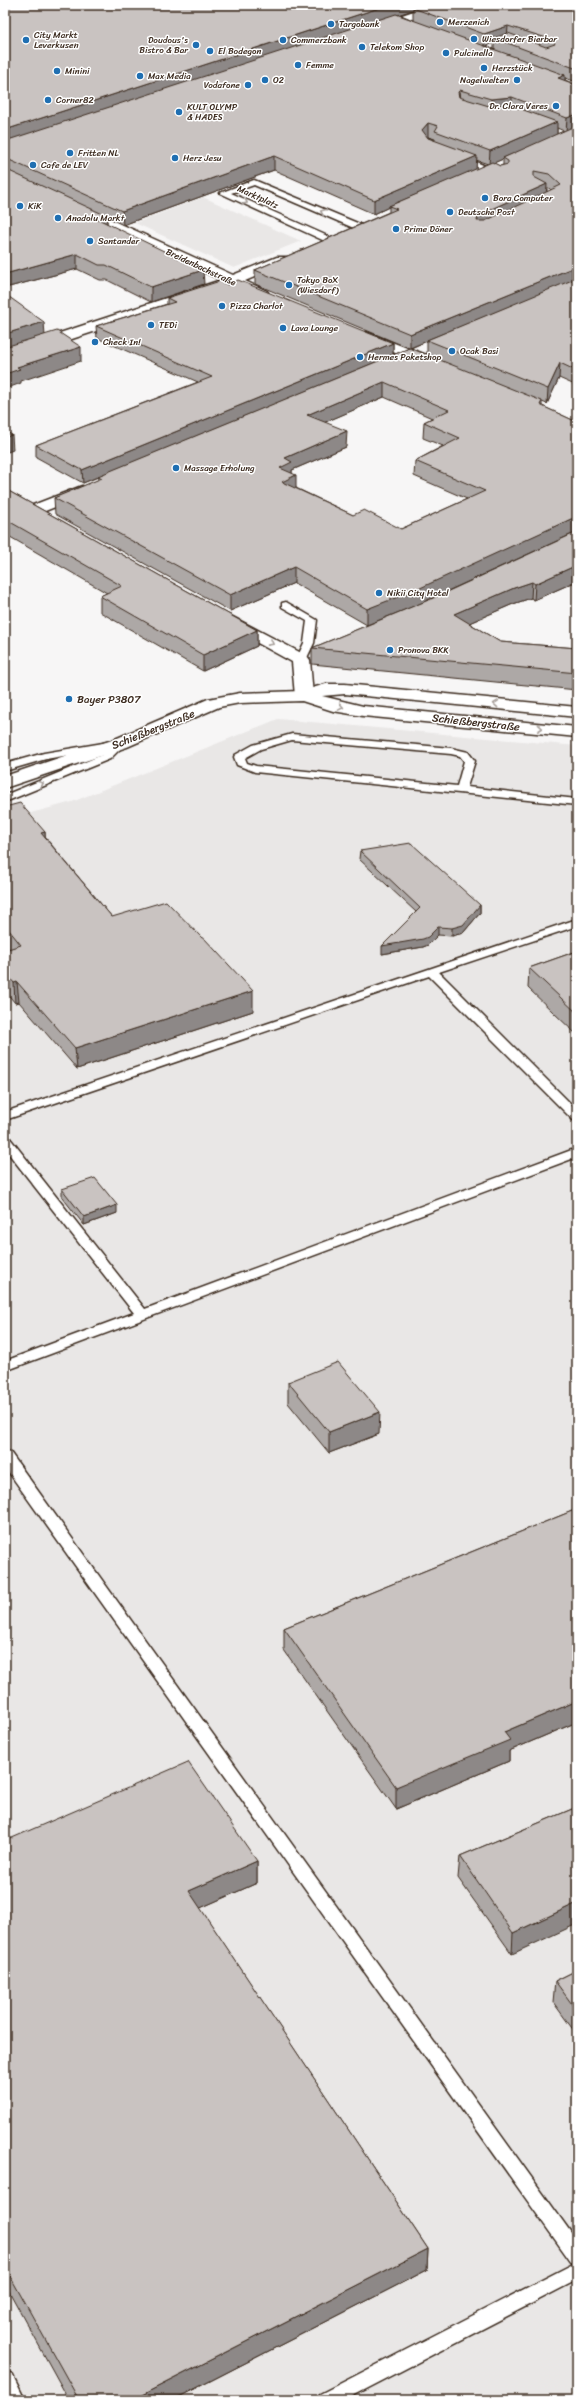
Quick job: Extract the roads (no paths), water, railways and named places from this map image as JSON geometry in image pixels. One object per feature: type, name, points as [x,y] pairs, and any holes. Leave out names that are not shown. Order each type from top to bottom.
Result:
[{"type":"street","points":[[368,30],[444,5]]},
{"type":"street","points":[[397,21],[417,29]]},
{"type":"street","points":[[474,177],[496,170]]},
{"type":"street","name":"Breidenbachstraße","points":[[70,205],[232,282],[276,300]]},
{"type":"street","points":[[314,246],[373,221]]},
{"type":"street","points":[[5,356],[232,282],[292,256]]},
{"type":"street","points":[[354,331],[440,366]]},
{"type":"street","points":[[390,363],[433,345]]},
{"type":"street","points":[[55,522],[28,507],[94,486]]},
{"type":"street","points":[[220,614],[301,660]]},
{"type":"street","points":[[301,660],[322,651]]},
{"type":"street","points":[[301,660],[304,696]]},
{"type":"street","name":"Schießbergstraße","points":[[5,782],[121,743],[214,704],[240,698],[304,696],[326,689],[345,689],[577,712]]},
{"type":"street","name":"Schießbergstraße","points":[[304,696],[333,706],[363,711],[577,732]]},
{"type":"lane","points":[[451,155],[496,170]]},
{"type":"lane","name":"Marktplatz","points":[[329,240],[224,193],[254,182],[359,227]]},
{"type":"lane","points":[[286,605],[312,620],[308,643],[301,660]]},
{"type":"lane","points":[[461,790],[470,761],[464,754],[451,751],[292,737],[257,747],[239,757],[242,765],[254,769],[577,802]]},
{"type":"lane","points":[[5,768],[44,756],[121,743]]},
{"type":"lane","points":[[5,799],[106,757],[121,743]]},
{"type":"lane","points":[[5,1116],[577,922]]},
{"type":"lane","points":[[431,971],[577,1117]]},
{"type":"lane","points":[[5,1140],[143,1315]]},
{"type":"lane","points":[[5,1366],[577,1152]]},
{"type":"lane","points":[[5,1456],[577,2256]]},
{"type":"lane","points":[[327,2400],[577,2271]]},
{"type":"lane","points":[[5,2380],[16,2400]]},
{"type":"place","name":"Merzenich","points":[[440,22]]},
{"type":"place","name":"Targobank","points":[[331,24]]},
{"type":"place","name":"Wiesdorfer Bierbar","points":[[474,39]]},
{"type":"place","name":"City Markt Leverkusen","points":[[26,40]]},
{"type":"place","name":"Commerzbank","points":[[283,40]]},
{"type":"place","name":"Doudous's Bistro & Bar","points":[[196,45]]},
{"type":"place","name":"Telekom Shop","points":[[362,47]]},
{"type":"place","name":"El Bodegon","points":[[210,51]]},
{"type":"place","name":"Pulcinella","points":[[446,53]]},
{"type":"place","name":"Femme","points":[[298,65]]},
{"type":"place","name":"Herzstück","points":[[484,68]]},
{"type":"place","name":"Minini","points":[[57,71]]},
{"type":"place","name":"Max Media","points":[[140,76]]},
{"type":"place","name":"O2","points":[[265,80]]},
{"type":"place","name":"Nagelwelten","points":[[517,80]]},
{"type":"place","name":"Vodafone","points":[[248,85]]},
{"type":"place","name":"Corner82","points":[[48,100]]},
{"type":"place","name":"Dr. Clara Veres","points":[[556,106]]},
{"type":"place","name":"KULT OLYMP & HADES","points":[[179,112]]},
{"type":"place","name":"Fritten NL","points":[[70,153]]},
{"type":"place","name":"Herz Jesu","points":[[175,158]]},
{"type":"place","name":"Cafe de LEV","points":[[33,165]]},
{"type":"place","name":"Bora Computer","points":[[485,198]]},
{"type":"place","name":"KiK","points":[[20,206]]},
{"type":"place","name":"Deutsche Post","points":[[450,212]]},
{"type":"place","name":"Anadolu Markt","points":[[58,218]]},
{"type":"place","name":"Prime Döner","points":[[396,229]]},
{"type":"place","name":"Santander","points":[[90,241]]},
{"type":"place","name":"Tokyo BoX (Wiesdorf)","points":[[289,285]]},
{"type":"place","name":"Pizza Charlot","points":[[222,306]]},
{"type":"place","name":"TEDi","points":[[151,325]]},
{"type":"place","name":"Lava Lounge","points":[[283,328]]},
{"type":"place","name":"Check In!","points":[[95,342]]},
{"type":"place","name":"Ocak Basi","points":[[452,351]]},
{"type":"place","name":"Hermes Paketshop","points":[[360,357]]},
{"type":"place","name":"Massage Erholung","points":[[176,468]]},
{"type":"place","name":"Nikii City Hotel","points":[[379,593]]},
{"type":"place","name":"Pronova BKK","points":[[390,650]]},
{"type":"place","name":"Bayer P3807","points":[[69,699]]}]
